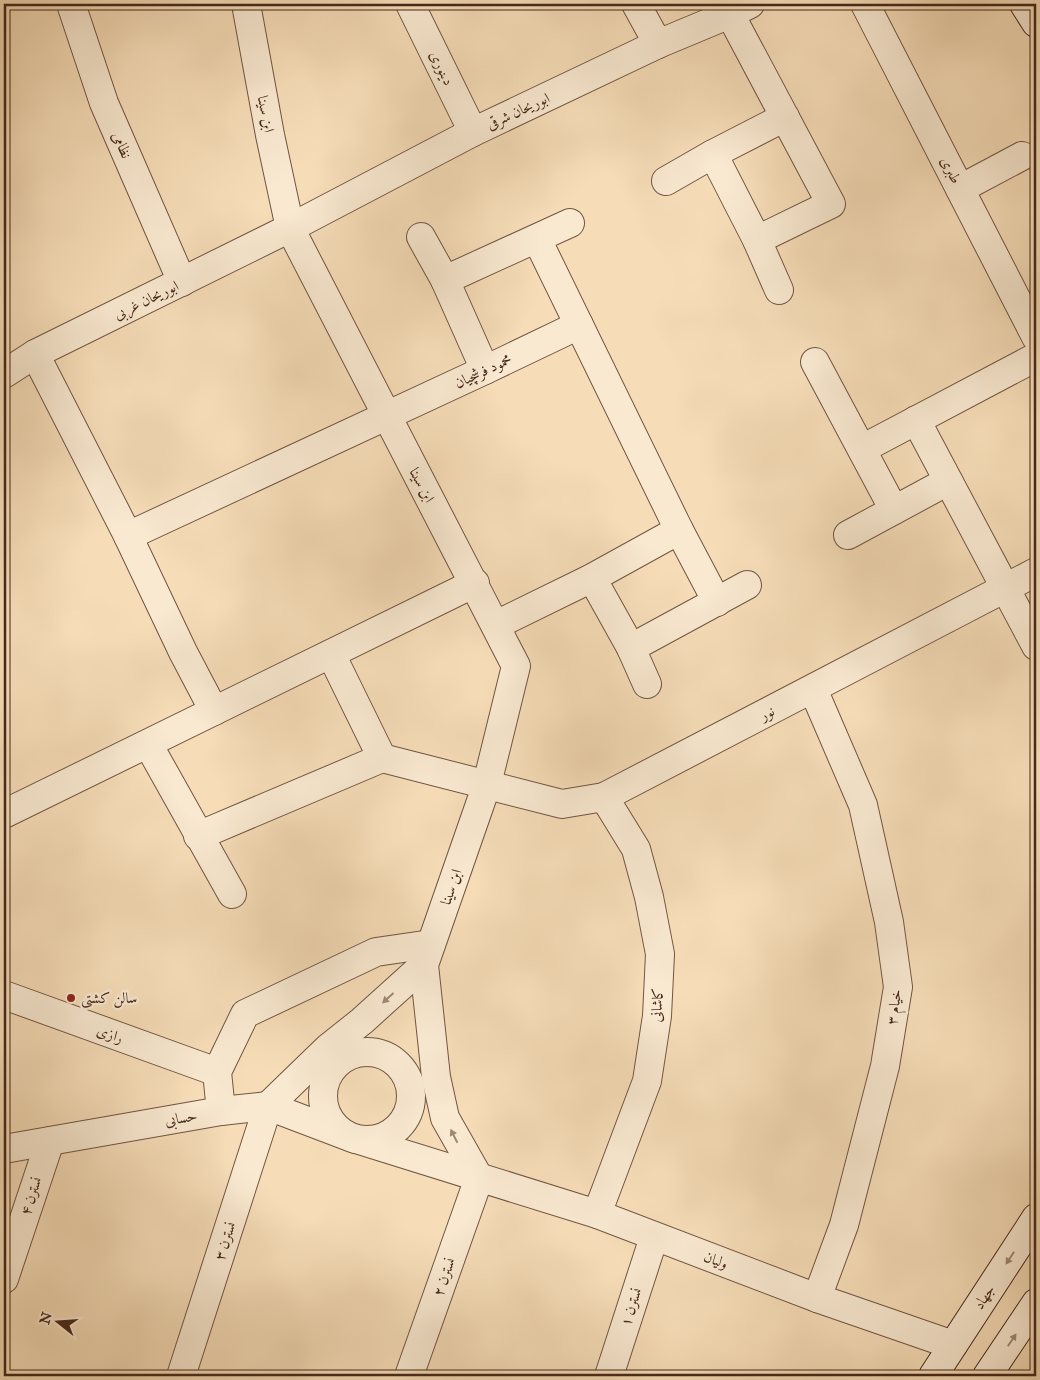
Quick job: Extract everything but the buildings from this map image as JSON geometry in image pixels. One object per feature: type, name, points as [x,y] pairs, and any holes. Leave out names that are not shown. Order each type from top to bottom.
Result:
[{"type":"street","name":"نظامی","points":[[71,4],[104,103],[182,282]]},
{"type":"street","name":"ابن سینا","points":[[246,4],[270,135],[290,228],[516,666],[487,784],[427,954]]},
{"type":"street","name":"دینوری","points":[[410,4],[474,132]]},
{"type":"street","points":[[636,4],[658,44]]},
{"type":"street","name":"طبری","points":[[865,4],[1036,337]]},
{"type":"street","points":[[1024,4],[1036,23]]},
{"type":"street","name":"ابوریحان شرقی","points":[[290,228],[474,132],[658,44],[740,9]]},
{"type":"street","points":[[740,9],[785,117],[831,204],[757,240]]},
{"type":"street","points":[[666,180],[785,117]]},
{"type":"street","points":[[713,154],[757,240],[779,290]]},
{"type":"street","points":[[960,189],[1022,156]]},
{"type":"street","points":[[445,280],[570,223]]},
{"type":"street","name":"ابوریحان غربی","points":[[4,374],[35,354],[290,228]]},
{"type":"street","points":[[421,237],[445,280],[485,370]]},
{"type":"street","points":[[537,239],[679,530],[717,602]]},
{"type":"street","name":"محمود فرشچیان","points":[[128,536],[579,325]]},
{"type":"street","points":[[35,354],[128,536],[183,652],[214,711]]},
{"type":"street","points":[[862,449],[1036,356]]},
{"type":"street","points":[[815,362],[894,510]]},
{"type":"street","points":[[916,420],[1036,646]]},
{"type":"street","points":[[848,535],[948,481]]},
{"type":"street","points":[[496,626],[592,578],[679,530]]},
{"type":"street","name":"نور","points":[[382,758],[562,804],[604,797],[1036,572]]},
{"type":"street","points":[[592,578],[631,648],[648,684]]},
{"type":"street","points":[[7,806],[148,744],[474,583]]},
{"type":"street","points":[[631,648],[748,585]]},
{"type":"street","points":[[198,836],[382,758],[331,654]]},
{"type":"street","name":"خیام ۳","points":[[812,689],[863,805],[889,922],[898,987],[885,1066],[844,1225],[817,1298]]},
{"type":"street","points":[[148,744],[232,894]]},
{"type":"street","name":"کاشانی","points":[[597,1214],[647,1081],[658,1016],[660,954],[649,897],[636,849],[604,797]]},
{"type":"street","points":[[220,1111],[217,1072],[245,1014],[376,952],[427,954]]},
{"type":"street","points":[[268,1106],[334,1054],[362,1021],[427,954]]},
{"type":"street","points":[[334,1054],[324,1086],[323,1100],[331,1122],[338,1130],[357,1139],[370,1141],[391,1134],[400,1126],[408,1114],[412,1099],[423,1081],[427,954]]},
{"type":"street","name":"رازی","points":[[4,995],[217,1072]]},
{"type":"street","points":[[334,1054],[352,1054],[366,1051],[381,1054],[394,1060],[404,1071],[423,1081],[479,1178]]},
{"type":"street","name":"حسابی","points":[[4,1149],[220,1111],[268,1106],[357,1139]]},
{"type":"street","name":"نسترن ۳","points":[[181,1376],[268,1106]]},
{"type":"street","name":"ولیان","points":[[357,1139],[597,1214],[817,1298],[953,1345]]},
{"type":"street","name":"نسترن ۴","points":[[4,1279],[50,1141]]},
{"type":"street","name":"نسترن ۲","points":[[409,1376],[479,1178]]},
{"type":"street","name":"جهاد","points":[[932,1376],[1036,1218]]},
{"type":"street","name":"نسترن ۱","points":[[609,1376],[654,1237]]},
{"type":"street","points":[[987,1376],[1036,1303]]},
{"type":"place","name":"سالن کشتی","points":[[71,998]]}]
